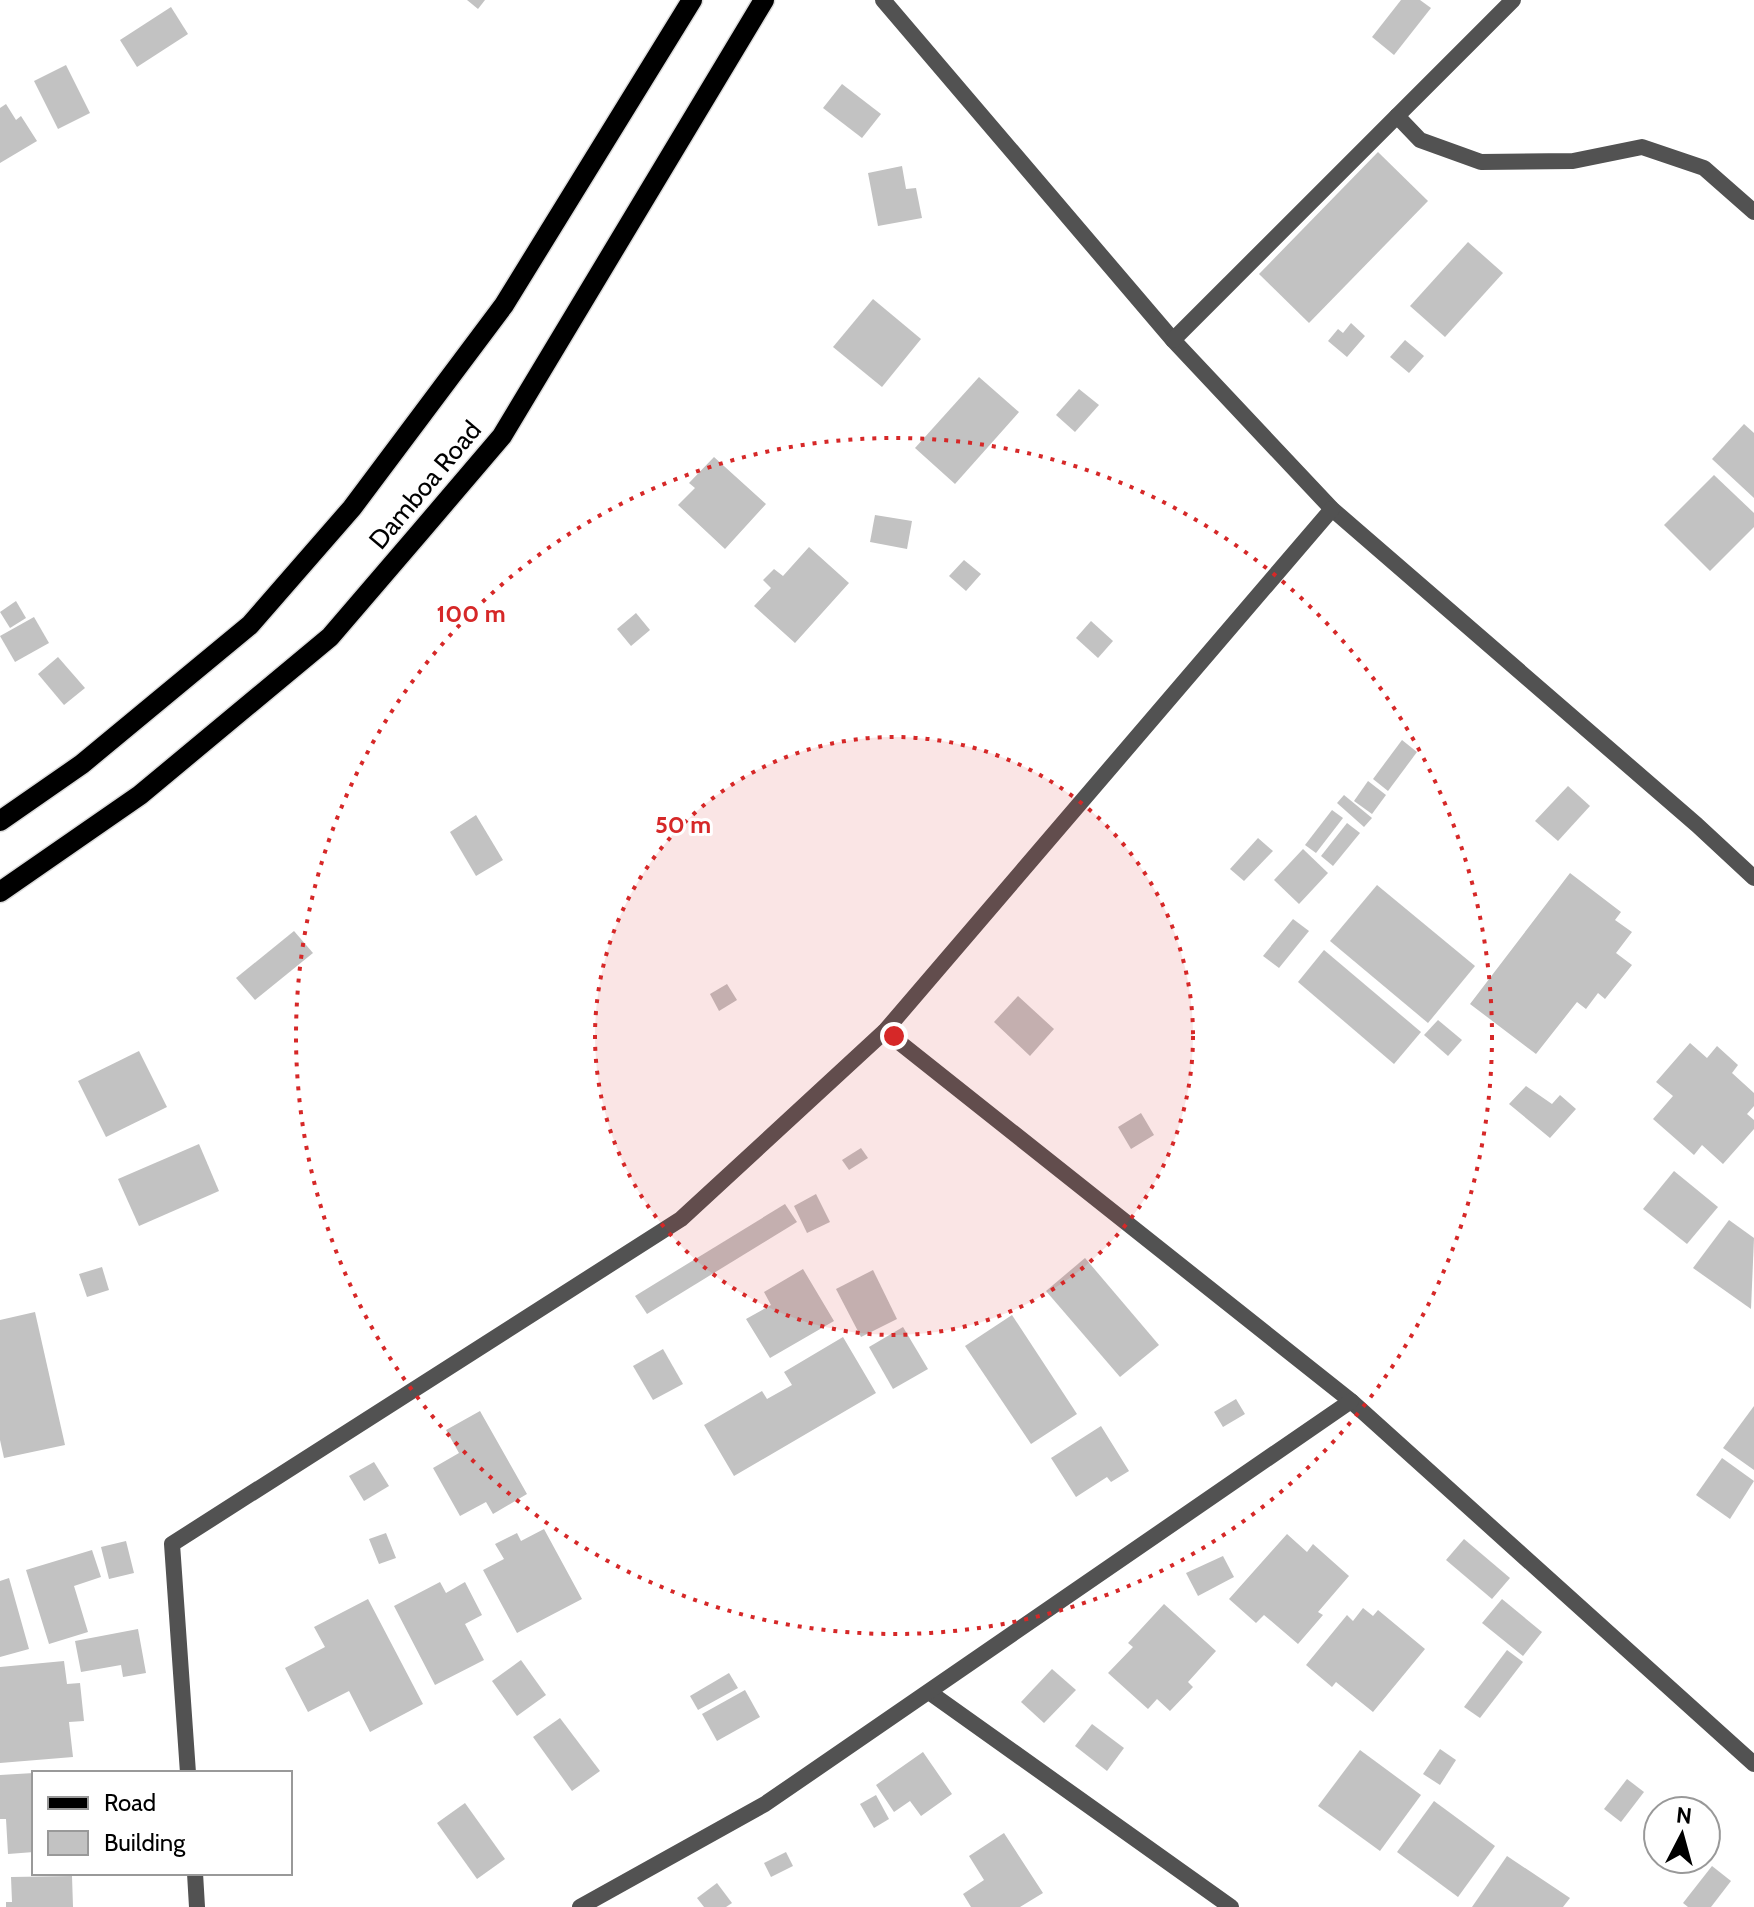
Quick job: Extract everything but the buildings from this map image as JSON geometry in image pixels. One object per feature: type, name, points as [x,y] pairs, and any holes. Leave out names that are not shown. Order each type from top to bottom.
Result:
[{"type":"main road","name":"Damboa Road","points":[[0,821],[82,764],[250,625],[352,508],[504,305],[692,0]]},
{"type":"main road","name":"Damboa Road","points":[[0,892],[140,795],[330,637],[502,436],[764,0]]},
{"type":"street","points":[[883,0],[1173,340],[1332,509],[1754,878]]},
{"type":"street","points":[[1173,340],[1513,0]]},
{"type":"street","points":[[1397,116],[1420,140],[1481,162],[1573,161],[1642,147],[1704,168],[1754,212]]},
{"type":"street","points":[[188,1771],[172,1544],[681,1219],[885,1031],[1332,509]]},
{"type":"street","points":[[885,1031],[1351,1401],[1754,1764]]},
{"type":"street","points":[[580,1907],[765,1804],[1351,1401]]},
{"type":"street","points":[[929,1692],[1231,1907]]},
{"type":"street","points":[[195,1875],[197,1907]]}]
